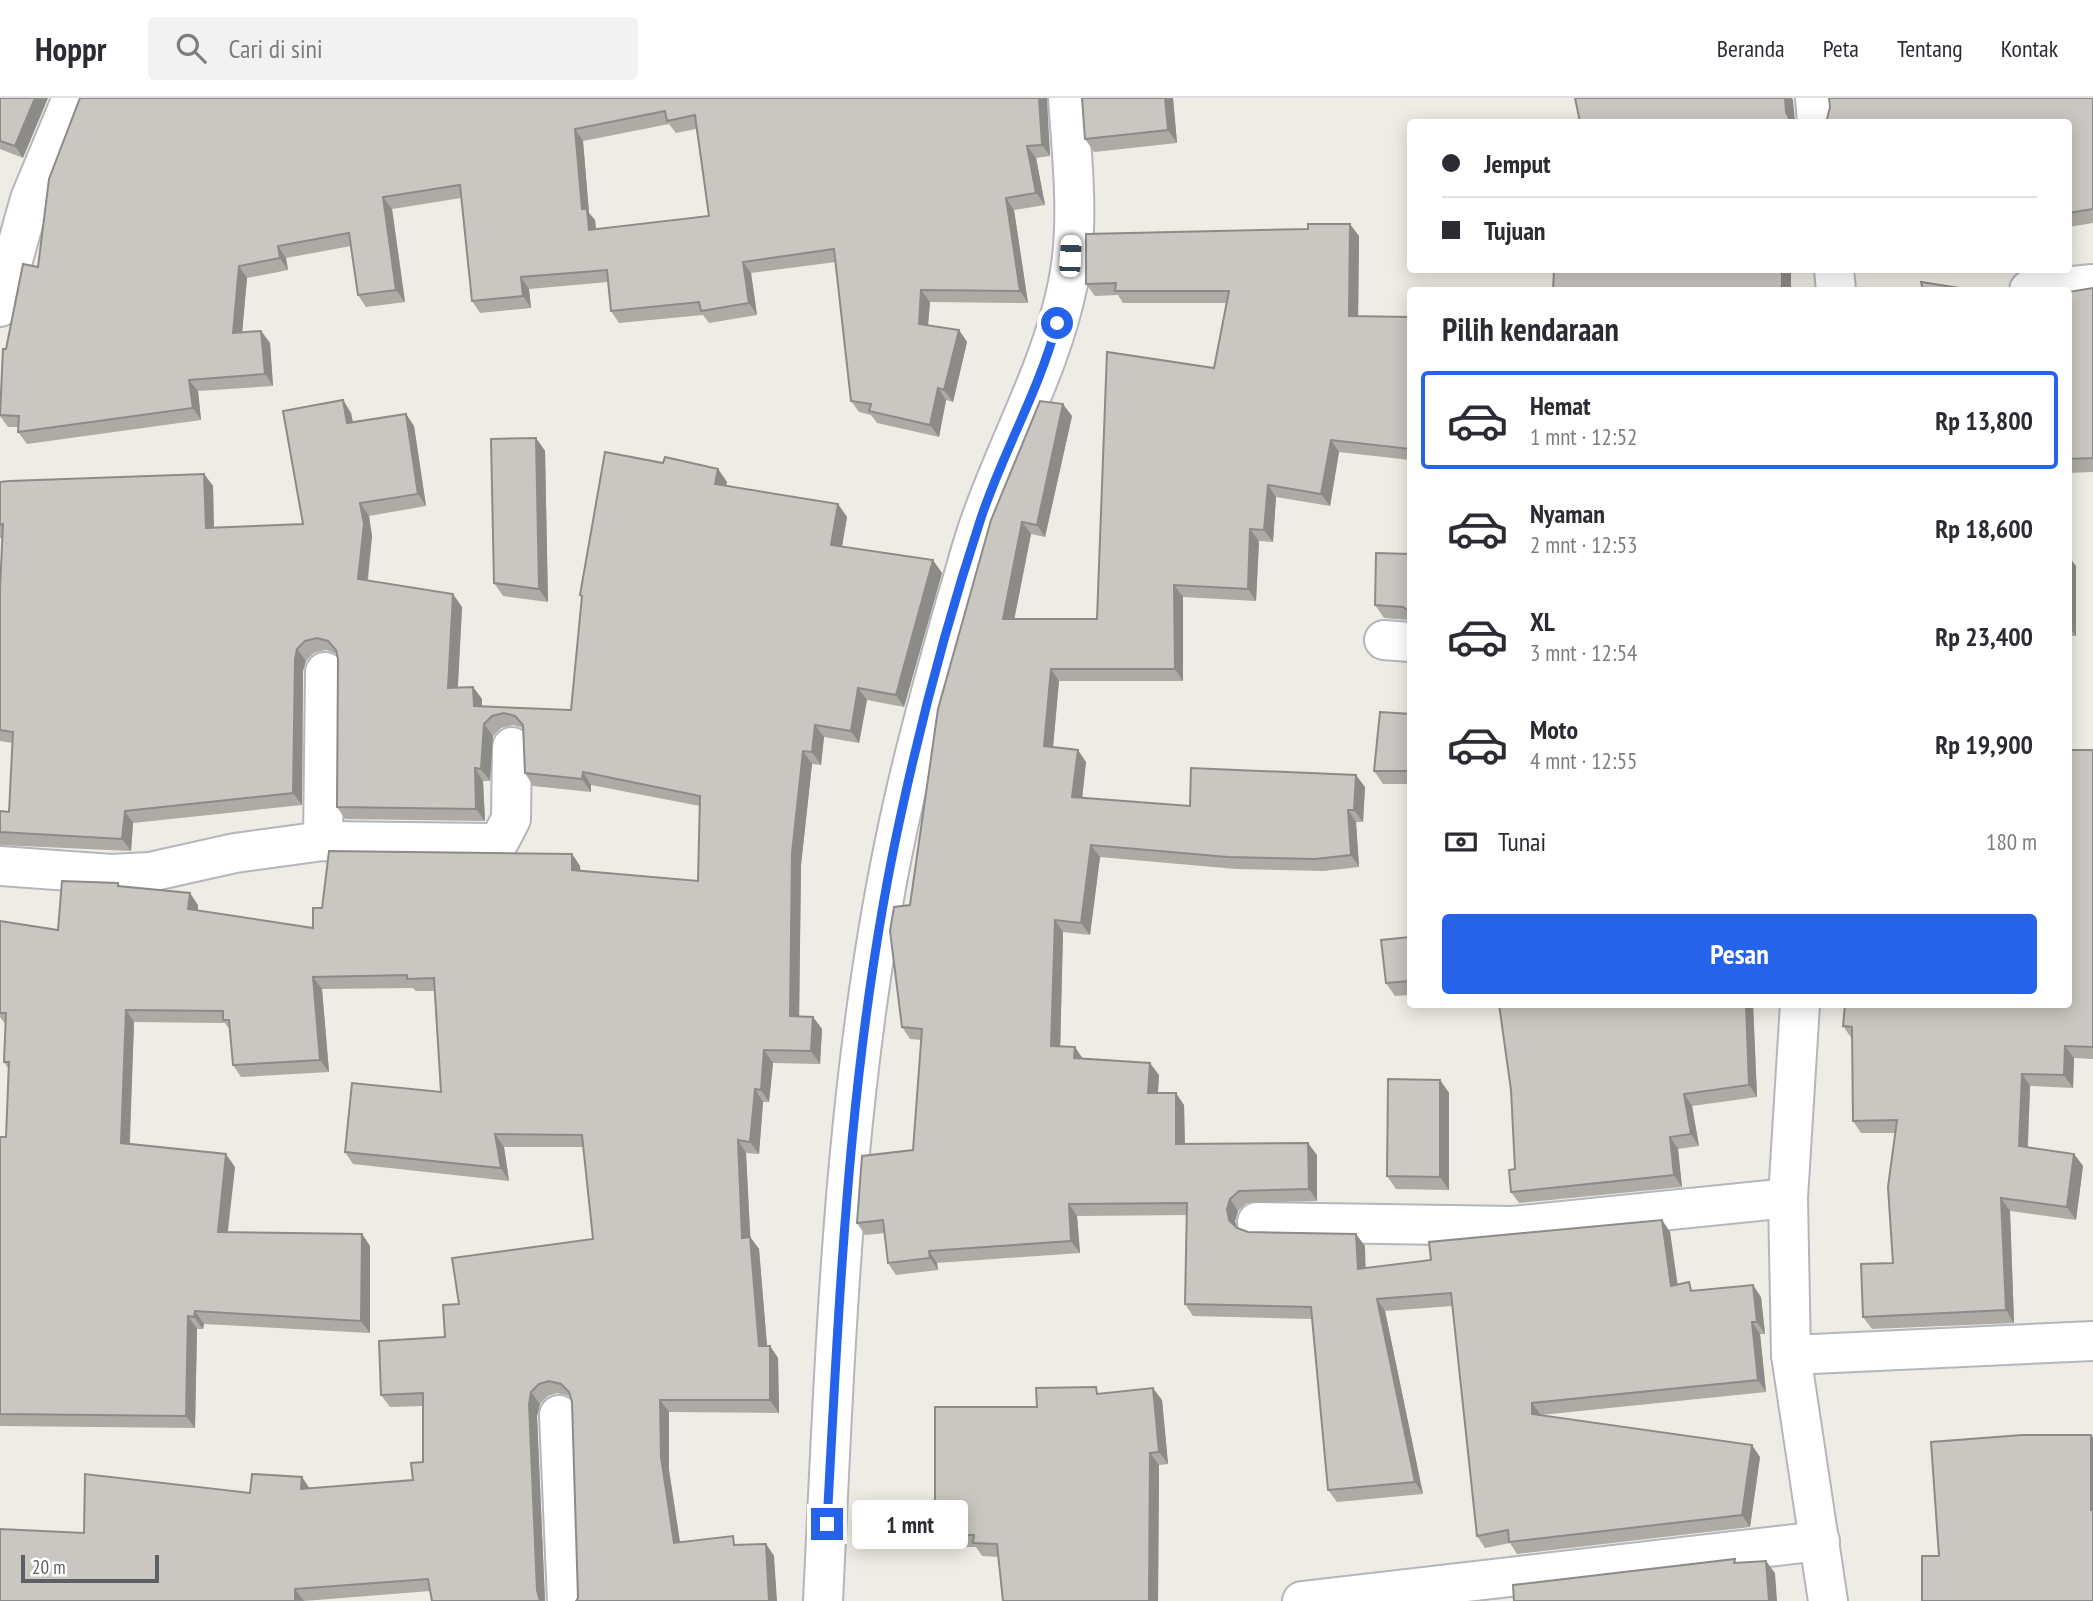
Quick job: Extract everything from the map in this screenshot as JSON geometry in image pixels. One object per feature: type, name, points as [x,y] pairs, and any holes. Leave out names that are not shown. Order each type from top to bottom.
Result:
[{"type":"street","points":[[0,307],[15,196],[72,98]]},
{"type":"street","points":[[823,1601],[840,1265],[854,1109],[869,991],[903,804],[947,634],[981,517],[1046,366],[1069,280],[1074,185],[1068,98]]},
{"type":"street","points":[[1815,98],[1818,119]]},
{"type":"street","points":[[2061,287],[2093,284]]},
{"type":"street","points":[[323,841],[325,672]]},
{"type":"street","points":[[0,866],[111,874],[150,873],[235,853],[323,841],[489,844],[500,840],[512,819],[512,747]]},
{"type":"street","points":[[1800,1008],[1788,1198],[1791,1355],[1828,1601]]},
{"type":"street","points":[[1257,1222],[1513,1226],[1788,1198]]},
{"type":"street","points":[[1791,1355],[2093,1341]]},
{"type":"street","points":[[559,1415],[567,1601]]},
{"type":"street","points":[[1302,1601],[1820,1541]]},
{"type":"building","points":[[0,98],[35,98],[15,146],[0,141]]},
{"type":"building","points":[[80,98],[1039,98],[1042,145],[1027,146],[1036,193],[1006,198],[1020,291],[921,290],[919,324],[959,330],[944,390],[938,388],[930,425],[869,411],[871,404],[851,401],[834,249],[743,262],[749,303],[701,311],[699,302],[611,311],[607,270],[521,277],[523,296],[472,301],[460,185],[383,197],[396,290],[358,295],[349,233],[278,246],[280,258],[239,266],[233,333],[261,331],[265,374],[189,380],[193,408],[18,432],[19,416],[0,415],[3,349],[6,349],[23,264],[38,267],[49,179]],"holes":[[[665,111],[667,121],[695,115],[709,216],[589,230],[587,209],[582,209],[575,129]]]},
{"type":"building","points":[[1082,98],[1165,98],[1168,130],[1085,139]]},
{"type":"building","points":[[1575,98],[1785,98],[1790,119],[1579,119]]},
{"type":"building","points":[[1829,98],[2093,98],[2093,209],[2072,212],[2072,119],[1827,119]]},
{"type":"building","points":[[1308,224],[1350,224],[1349,316],[1407,317],[1407,449],[1331,440],[1321,494],[1268,485],[1264,530],[1250,529],[1248,589],[1174,585],[1175,669],[1051,669],[1044,746],[1078,750],[1072,797],[1190,806],[1191,768],[1356,775],[1354,810],[1348,810],[1351,855],[1315,859],[1228,857],[1091,845],[1081,923],[1055,920],[1051,1046],[1075,1047],[1074,1058],[1150,1063],[1148,1093],[1176,1093],[1176,1144],[1308,1143],[1309,1189],[1239,1191],[1230,1199],[1227,1209],[1229,1220],[1237,1228],[1248,1232],[1356,1234],[1358,1269],[1431,1260],[1429,1242],[1662,1220],[1671,1286],[1689,1282],[1691,1291],[1753,1285],[1757,1322],[1752,1322],[1758,1380],[1532,1403],[1532,1414],[1752,1445],[1742,1515],[1509,1542],[1508,1530],[1477,1536],[1451,1293],[1377,1299],[1415,1482],[1328,1490],[1311,1307],[1185,1304],[1187,1203],[1069,1204],[1071,1241],[929,1251],[930,1258],[888,1263],[883,1220],[857,1223],[862,1156],[913,1150],[922,1029],[902,1027],[890,931],[894,907],[910,905],[938,709],[991,520],[1040,401],[1063,404],[1037,525],[1022,522],[1003,619],[1097,619],[1107,352],[1214,368],[1229,291],[1115,291],[1116,283],[1086,284],[1086,234],[1308,229]]},
{"type":"building","points":[[1554,273],[1782,273],[1782,287],[1553,287]]},
{"type":"building","points":[[1921,282],[1953,287],[1922,287]]},
{"type":"building","points":[[2093,288],[2093,458],[2072,459],[2072,291]]},
{"type":"building","points":[[343,400],[347,423],[406,414],[418,494],[360,503],[364,524],[358,579],[453,594],[448,688],[473,687],[474,706],[571,710],[580,595],[605,452],[663,463],[665,457],[718,469],[715,484],[838,504],[831,545],[933,560],[896,695],[858,688],[851,731],[815,725],[812,752],[803,751],[792,853],[790,1016],[813,1017],[811,1051],[764,1050],[761,1090],[755,1089],[750,1142],[738,1140],[742,1238],[750,1237],[759,1346],[770,1346],[770,1400],[660,1400],[661,1457],[674,1543],[733,1536],[734,1545],[766,1544],[769,1601],[576,1601],[572,1402],[569,1392],[561,1384],[549,1381],[539,1384],[531,1392],[529,1404],[537,1590],[540,1601],[432,1601],[428,1579],[295,1589],[295,1601],[0,1601],[0,1529],[84,1533],[85,1474],[250,1493],[252,1474],[302,1477],[301,1489],[413,1480],[411,1463],[423,1462],[423,1393],[381,1395],[379,1341],[445,1337],[443,1305],[459,1304],[452,1258],[593,1239],[582,1135],[495,1134],[501,1168],[345,1152],[352,1083],[441,1092],[434,978],[407,979],[407,975],[313,977],[320,1060],[233,1065],[229,1020],[223,1020],[223,1011],[126,1010],[121,1143],[226,1154],[218,1232],[362,1234],[361,1321],[195,1311],[194,1317],[188,1316],[186,1416],[0,1414],[0,1137],[6,1137],[9,1062],[4,1062],[6,1013],[0,1013],[0,921],[58,930],[62,881],[118,883],[118,886],[190,893],[188,909],[313,928],[313,908],[322,908],[329,851],[572,854],[572,870],[698,881],[700,796],[583,772],[582,779],[525,773],[523,725],[515,716],[504,713],[492,716],[484,724],[481,769],[475,768],[476,809],[337,807],[338,659],[336,650],[328,641],[317,638],[305,641],[297,649],[295,659],[293,793],[125,811],[122,839],[0,832],[0,811],[9,812],[13,732],[0,730],[3,524],[0,525],[0,482],[204,474],[206,528],[303,524],[283,411]]},
{"type":"building","points":[[536,438],[539,589],[494,583],[491,439]]},
{"type":"building","points":[[1376,553],[1407,554],[1407,610],[1403,607],[1375,605]]},
{"type":"building","points":[[1380,712],[1407,714],[1407,771],[1374,771]]},
{"type":"building","points":[[2072,750],[2093,750],[2093,1047],[2065,1046],[2064,1075],[2022,1074],[2019,1146],[2074,1154],[2067,1207],[2001,1198],[2006,1310],[1863,1317],[1861,1264],[1893,1263],[1888,1187],[1897,1120],[1853,1121],[1852,1027],[1843,1026],[1845,1008],[2072,1008]]},
{"type":"building","points":[[1407,937],[1407,981],[1386,983],[1381,940]]},
{"type":"building","points":[[1500,1008],[1746,1008],[1749,1085],[1684,1094],[1691,1134],[1670,1137],[1674,1175],[1511,1192],[1509,1170],[1515,1169],[1511,1090]]},
{"type":"building","points":[[1388,1079],[1440,1080],[1440,1177],[1387,1176]]},
{"type":"building","points":[[1096,1387],[1097,1394],[1153,1388],[1159,1452],[1150,1453],[1149,1601],[1003,1601],[997,1544],[973,1543],[974,1535],[935,1535],[935,1407],[1037,1407],[1036,1388]]},
{"type":"building","points":[[2022,1435],[2091,1435],[2093,1601],[1922,1601],[1922,1556],[1939,1556],[1931,1442]]},
{"type":"building","points":[[1735,1559],[1734,1563],[1766,1561],[1769,1601],[1514,1601],[1513,1585]]},
{"type":"route","points":[[827,1524],[840,1265],[854,1109],[869,991],[903,804],[947,634],[981,517],[1046,366],[1057,323]]}]
